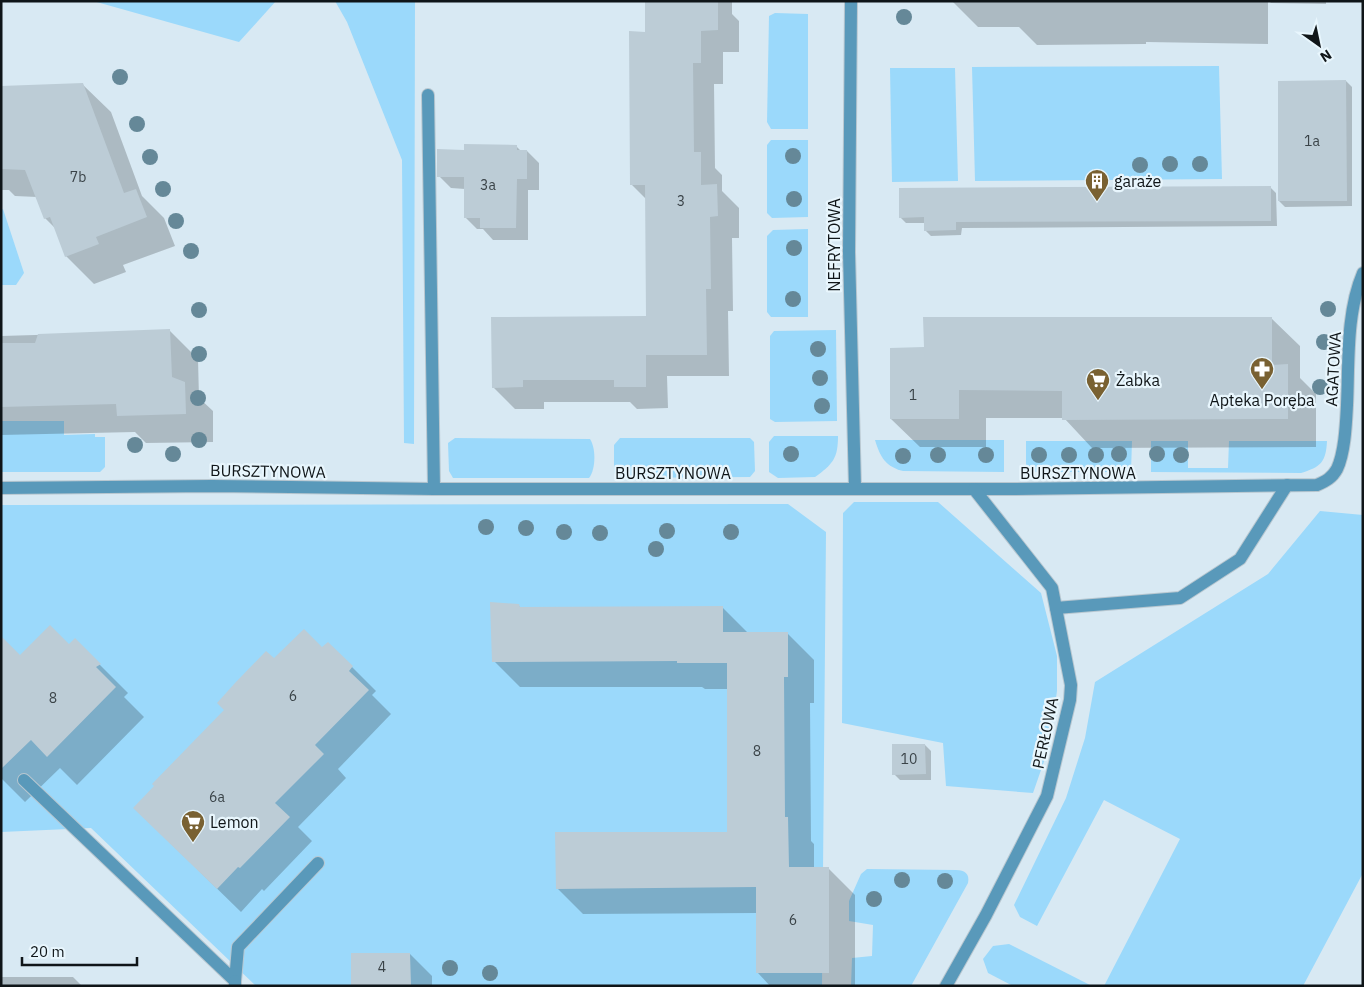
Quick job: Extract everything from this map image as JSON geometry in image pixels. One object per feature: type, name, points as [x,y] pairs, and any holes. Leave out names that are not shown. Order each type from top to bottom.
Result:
[{"type":"street","name":"NEFRYTOWA","points":[[852,1],[849,252],[855,488]]},
{"type":"street","points":[[428,95],[434,489]]},
{"type":"street","name":"AGATOWA","points":[[1337,468],[1346,431],[1350,340],[1356,291],[1363,273]]},
{"type":"street","name":"BURSZTYNOWA","points":[[1,488],[212,486],[434,489],[855,488],[974,490],[1140,488],[1317,485],[1329,480],[1337,468]]},
{"type":"street","points":[[1056,608],[1180,598],[1240,559],[1287,485]]},
{"type":"street","name":"PERŁOWA","points":[[946,986],[986,914],[1047,796],[1070,700],[1070,685],[1052,588],[974,490]]},
{"type":"street","points":[[24,780],[235,983]]},
{"type":"street","points":[[235,983],[238,947],[318,864]]},
{"type":"shaded area","points":[[93,1],[276,1],[239,42]]},
{"type":"shaded area","points":[[335,1],[415,1],[414,444],[404,443],[402,160],[347,22]]},
{"type":"shaded area","points":[[775,13],[808,14],[808,129],[771,129],[767,122],[769,16]]},
{"type":"shaded area","points":[[1219,66],[1222,179],[975,181],[972,67]]},
{"type":"shaded area","points":[[890,68],[955,68],[958,181],[892,182]]},
{"type":"shaded area","points":[[771,140],[808,140],[808,217],[772,218],[767,213],[767,145]]},
{"type":"shaded area","points":[[3,209],[24,273],[16,285],[1,285],[1,210]]},
{"type":"shaded area","points":[[808,229],[808,317],[771,317],[767,312],[767,236],[773,230]]},
{"type":"shaded area","points":[[836,330],[837,421],[775,422],[770,419],[770,336],[774,331]]},
{"type":"shaded area","points":[[1,421],[64,421],[64,435],[95,434],[95,437],[105,437],[105,467],[100,472],[1,472]]},
{"type":"shaded area","points":[[774,436],[838,436],[837,450],[830,464],[815,477],[778,478],[769,472],[769,442]]},
{"type":"shaded area","points":[[455,438],[590,439],[594,453],[593,469],[589,478],[453,478],[449,471],[448,443]]},
{"type":"shaded area","points":[[620,438],[750,438],[754,442],[755,471],[750,477],[620,478],[614,473],[614,445]]},
{"type":"shaded area","points":[[875,440],[1004,440],[1004,472],[903,471],[892,467],[884,460]]},
{"type":"shaded area","points":[[1026,441],[1132,441],[1131,472],[1026,472]]},
{"type":"shaded area","points":[[1151,441],[1188,441],[1188,468],[1228,468],[1229,441],[1327,441],[1324,459],[1321,463],[1301,473],[1151,472]]},
{"type":"shaded area","points":[[854,502],[938,502],[1041,593],[1057,656],[1057,691],[1049,747],[1033,793],[946,786],[943,743],[842,723],[843,513]]},
{"type":"shaded area","points":[[788,504],[826,532],[822,986],[256,986],[91,828],[1,832],[1,505]]},
{"type":"shaded area","points":[[1320,511],[1363,515],[1363,873],[1303,986],[1104,986],[1180,839],[1104,800],[1037,926],[1020,917],[1014,905],[1066,798],[1085,738],[1095,682],[1268,574]]},
{"type":"shaded area","points":[[867,869],[956,870],[962,871],[967,875],[968,883],[911,986],[851,986],[852,958],[872,956],[873,925],[849,921],[849,901],[861,874]]},
{"type":"shaded area","points":[[1009,944],[1092,986],[1013,986],[988,973],[983,959],[993,946]]},
{"type":"building","points":[[645,1],[718,1],[718,30],[701,31],[701,63],[693,63],[694,152],[701,152],[701,185],[717,184],[718,216],[710,217],[711,289],[706,289],[707,355],[646,355],[646,387],[614,387],[614,380],[523,380],[523,387],[492,388],[491,317],[646,316],[645,185],[630,185],[629,31],[645,32]]},
{"type":"building","points":[[1346,80],[1347,201],[1278,201],[1278,81]]},
{"type":"building","points":[[83,83],[124,193],[136,189],[147,217],[96,237],[99,244],[65,257],[50,217],[44,219],[25,170],[1,169],[1,86]]},
{"type":"building","points":[[464,144],[517,145],[517,150],[527,150],[527,179],[517,179],[516,228],[480,228],[480,218],[464,218],[464,177],[437,177],[437,149],[464,150]]},
{"type":"building","name":"garaże","points":[[1271,186],[1271,221],[956,222],[956,230],[924,231],[924,217],[899,218],[899,188]]},
{"type":"building","points":[[923,317],[1272,317],[1272,365],[1288,364],[1288,419],[1062,420],[1062,391],[959,390],[959,419],[890,419],[890,348],[924,347]]},
{"type":"building","points":[[170,329],[172,377],[185,382],[186,414],[117,416],[116,404],[1,407],[1,343],[35,343],[38,334]]},
{"type":"building","points":[[490,602],[519,604],[520,607],[723,606],[723,632],[788,632],[788,677],[784,677],[785,817],[788,817],[789,867],[829,867],[829,973],[756,973],[756,887],[556,889],[555,832],[727,832],[727,663],[677,663],[677,661],[492,662]]},
{"type":"building","points":[[50,625],[69,644],[75,638],[101,664],[96,667],[116,687],[47,757],[31,740],[1,769],[1,636],[20,655]]},
{"type":"building","points":[[304,629],[322,647],[328,642],[353,666],[349,671],[369,690],[315,745],[324,754],[275,803],[290,817],[217,889],[133,808],[154,786],[152,784],[224,710],[217,703],[235,683],[266,651],[274,658]]},
{"type":"building","points":[[892,744],[925,744],[926,774],[892,775]]},
{"type":"building","points":[[351,953],[410,953],[411,986],[351,986]]},
{"type":"place","name":"garaże","points":[[1097,202]]},
{"type":"place","name":"Apteka Poręba","points":[[1262,390]]},
{"type":"place","name":"Żabka","points":[[1098,401]]},
{"type":"place","name":"Lemon","points":[[193,843]]}]
